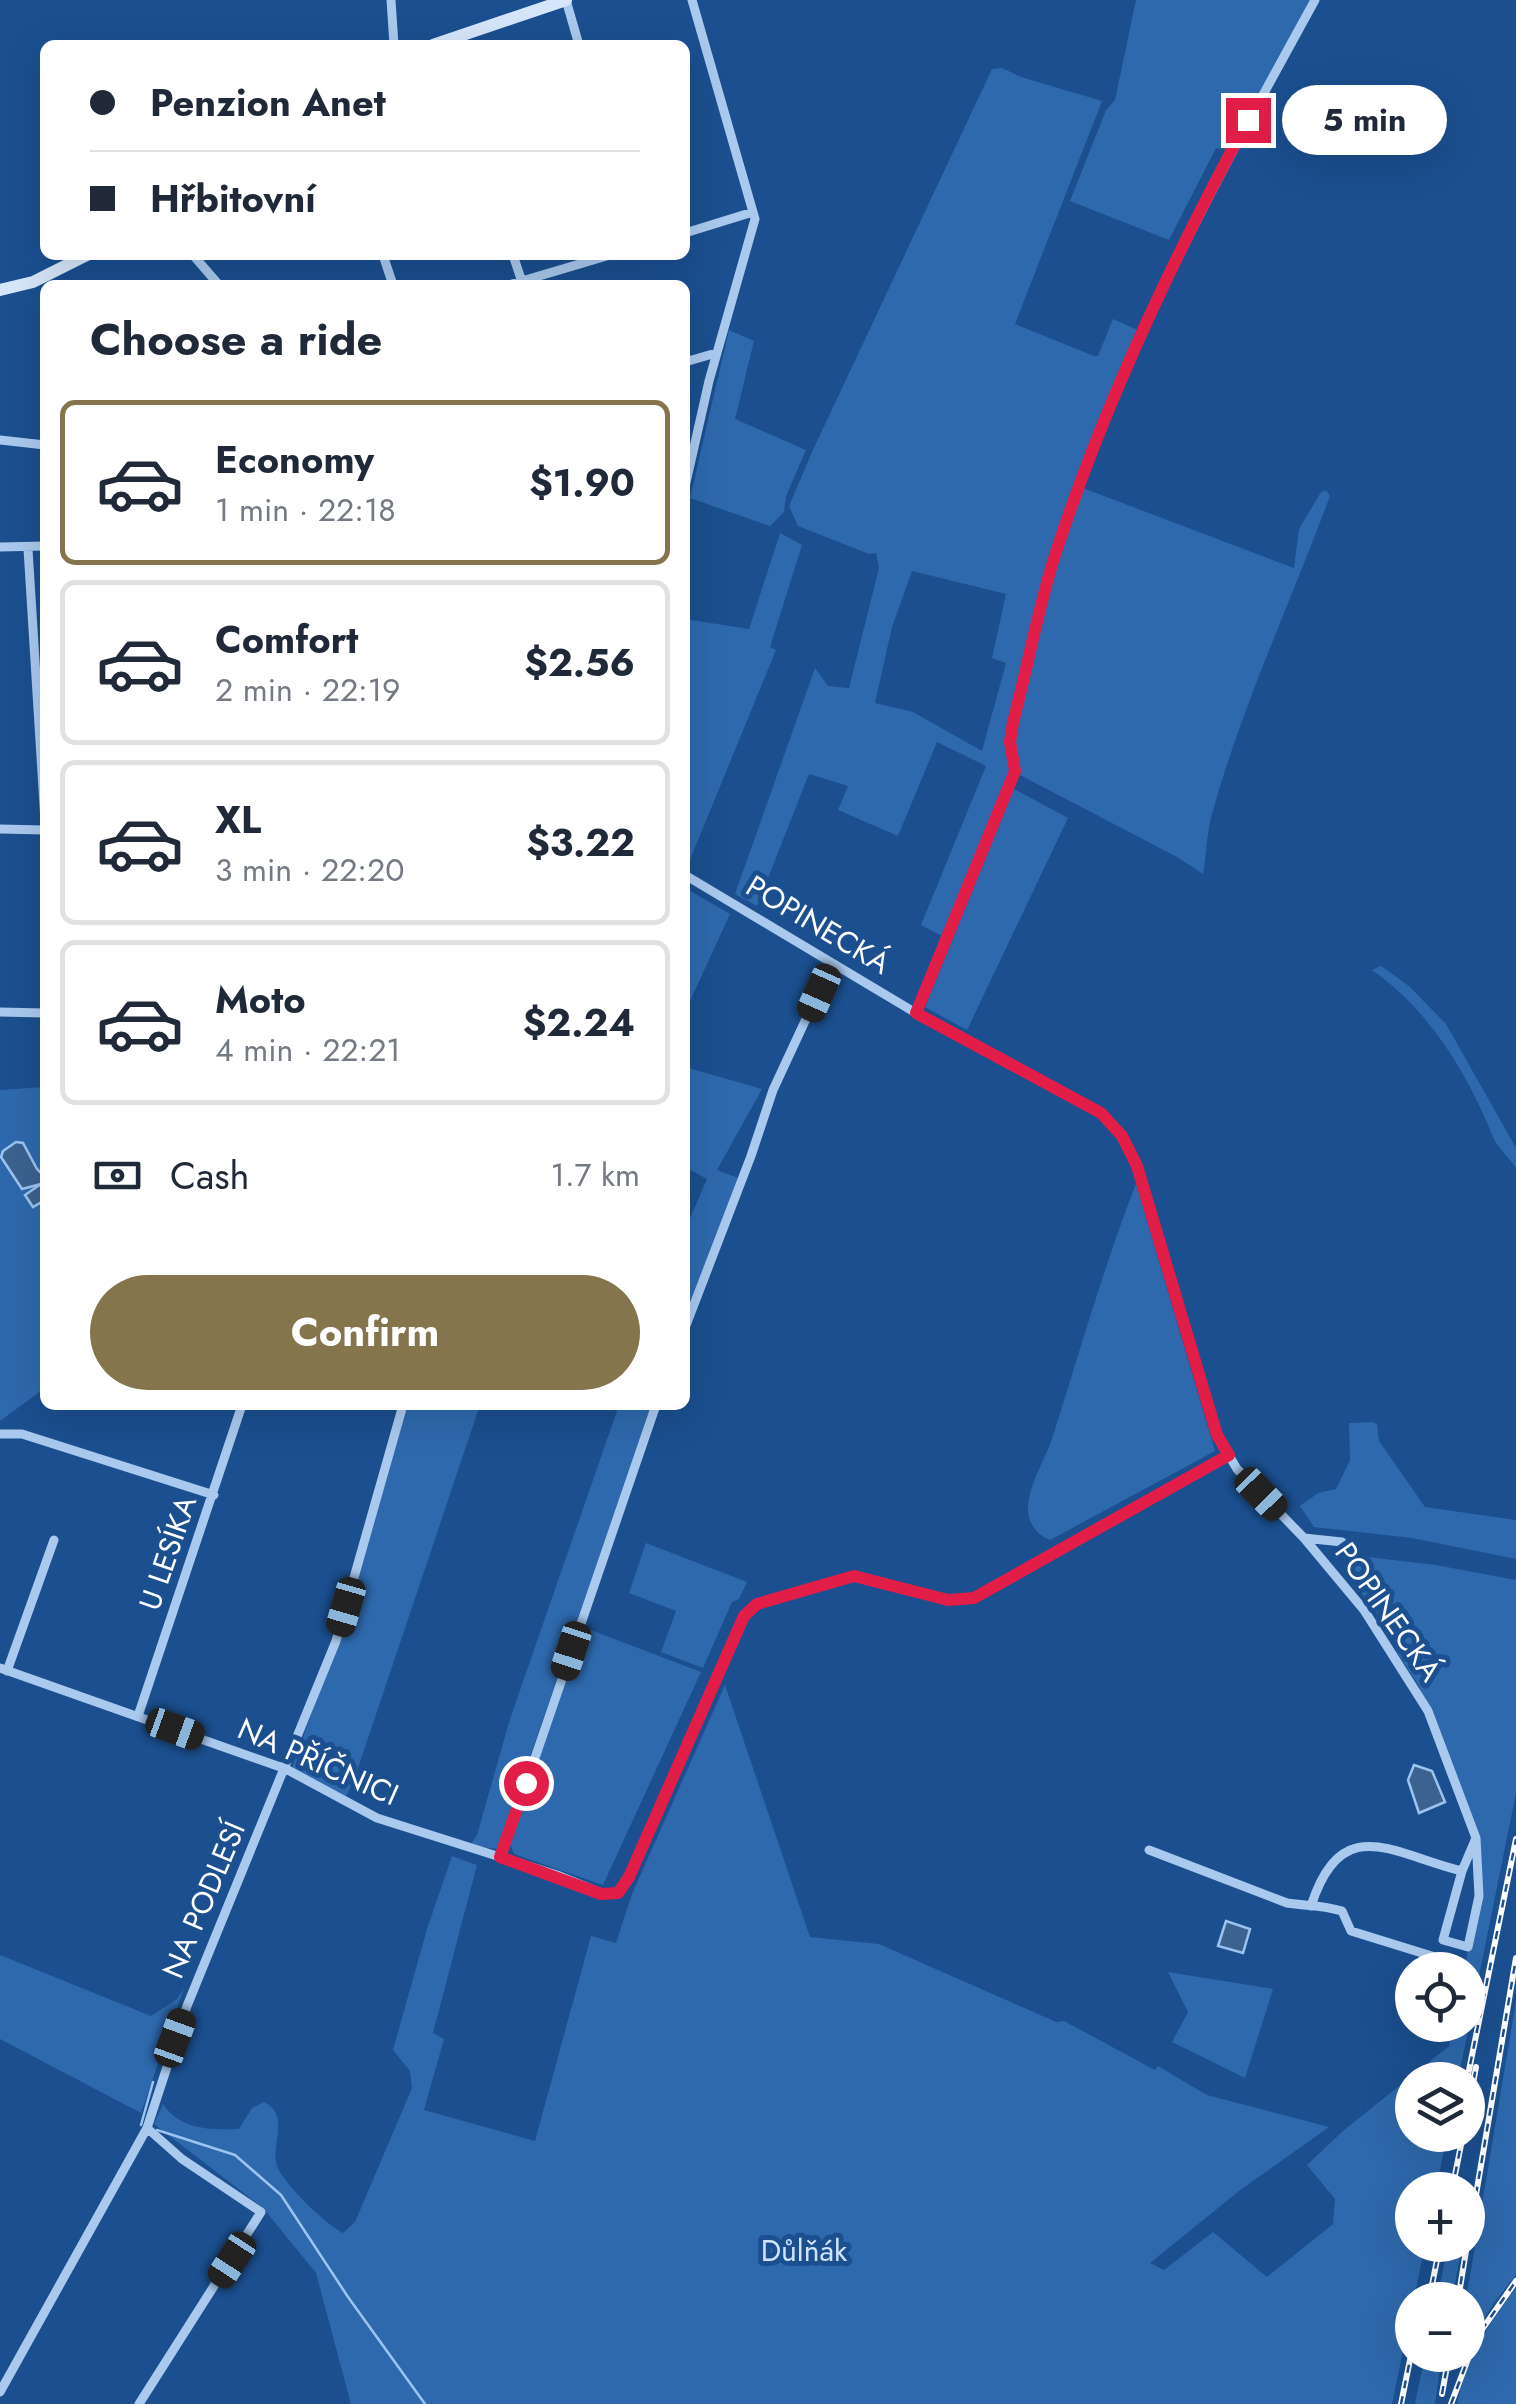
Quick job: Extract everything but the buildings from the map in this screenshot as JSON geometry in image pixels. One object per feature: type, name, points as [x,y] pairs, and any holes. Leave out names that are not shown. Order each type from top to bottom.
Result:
[{"type":"main road","points":[[451,40],[566,0]]},
{"type":"main road","points":[[0,290],[33,282],[77,260]]},
{"type":"street","points":[[391,0],[394,40]]},
{"type":"street","points":[[566,0],[578,40]]},
{"type":"street","points":[[690,465],[716,353],[754,225],[692,0]]},
{"type":"street","points":[[916,1013],[1015,771],[1010,742],[1013,722],[1055,554],[1108,412],[1158,295],[1315,0]]},
{"type":"street","points":[[690,231],[753,212]]},
{"type":"street","points":[[197,260],[215,280]]},
{"type":"street","points":[[531,280],[594,260]]},
{"type":"street","points":[[690,361],[716,353]]},
{"type":"street","points":[[0,440],[40,444]]},
{"type":"street","points":[[0,547],[40,547]]},
{"type":"street","points":[[28,549],[40,742]]},
{"type":"street","points":[[0,829],[40,830]]},
{"type":"street","name":"POPINECKÁ","points":[[690,878],[916,1013],[1101,1113],[1122,1136],[1137,1166],[1217,1435],[1237,1469],[1304,1538],[1364,1610],[1428,1712],[1476,1838],[1480,1896],[1468,1947],[1443,1940],[1462,1871]]},
{"type":"street","points":[[690,1315],[752,1156],[773,1090],[832,963]]},
{"type":"street","points":[[0,1012],[40,1014]]},
{"type":"street","name":"U LESÍKA","points":[[138,1716],[240,1410]]},
{"type":"street","name":"NA PODLESÍ","points":[[0,2392],[146,2128],[187,2006],[336,1641],[402,1410]]},
{"type":"street","points":[[500,1857],[654,1410]]},
{"type":"street","points":[[0,1434],[22,1434],[214,1495]]},
{"type":"street","name":"NA PŘÍČNICI","points":[[4,1669],[286,1769],[377,1818],[601,1894],[618,1893],[629,1877],[744,1616],[757,1604],[854,1576],[948,1600],[974,1598],[1229,1455]]},
{"type":"street","points":[[1304,1538],[1342,1542]]},
{"type":"street","points":[[4,1669],[54,1540]]},
{"type":"street","points":[[1310,1906],[1331,1866],[1358,1846],[1382,1846],[1462,1871],[1476,1838]]},
{"type":"street","points":[[1149,1850],[1288,1903],[1319,1904],[1342,1912],[1351,1932],[1419,1952]]},
{"type":"street","points":[[139,2404],[261,2212],[182,2159],[146,2128]]},
{"type":"green space","points":[[1136,0],[1311,0],[1229,150],[1216,148],[1169,240],[1070,201],[1106,110],[1115,100]]},
{"type":"green space","points":[[1002,68],[1102,101],[1015,324],[1094,356],[1098,356],[1113,319],[1138,330],[1050,552],[1020,682],[1028,683],[1058,554],[1083,488],[1294,568],[1299,529],[1321,492],[1326,490],[1330,496],[1224,773],[1210,822],[1203,874],[1018,774],[946,938],[921,925],[986,766],[937,742],[898,836],[838,810],[848,786],[809,774],[757,906],[735,894],[815,668],[828,686],[849,688],[879,568],[876,553],[869,554],[798,526],[789,506],[992,69]],"holes":[[[912,571],[1006,594],[992,658],[1006,663],[982,751],[913,712],[875,703],[892,627]]]},
{"type":"green space","points":[[729,330],[754,341],[735,419],[806,450],[786,496],[784,512],[770,526],[690,498]]},
{"type":"green space","points":[[780,533],[802,545],[770,647],[776,650],[690,860],[690,620],[749,629]]},
{"type":"green space","points":[[1014,789],[1068,818],[967,1030],[925,1007]]},
{"type":"green space","points":[[690,891],[730,914],[690,1001]]},
{"type":"green space","points":[[1381,966],[1409,986],[1446,1024],[1516,1148],[1516,1168],[1495,1141],[1472,1090],[1445,1045],[1412,1005],[1372,970]]},
{"type":"green space","points":[[690,1068],[762,1089],[717,1170],[738,1178],[690,1304],[690,1218],[707,1179],[690,1170]]},
{"type":"green space","points":[[40,1087],[40,1392],[0,1421],[0,1090]]},
{"type":"green space","points":[[1136,1184],[1215,1451],[1050,1540],[1038,1533],[1030,1521],[1030,1493],[1052,1439]]},
{"type":"green space","points":[[406,1410],[478,1410],[346,1796],[292,1768],[336,1645]]},
{"type":"green space","points":[[617,1410],[650,1410],[498,1849],[473,1846],[510,1719]]},
{"type":"green space","points":[[1349,1423],[1377,1424],[1379,1441],[1425,1507],[1516,1520],[1516,1559],[1412,1538],[1314,1527],[1300,1506],[1318,1493],[1336,1489],[1350,1460]]},
{"type":"green space","points":[[646,1543],[747,1582],[739,1599],[732,1602],[703,1668],[661,1652],[676,1611],[629,1593]]},
{"type":"green space","points":[[1358,1556],[1516,1580],[1516,1793],[1484,1952],[1468,1952],[1479,1896],[1476,1838],[1417,1694],[1420,1688],[1395,1649],[1400,1643],[1345,1572]]},
{"type":"green space","points":[[588,1629],[701,1672],[603,1885],[514,1854],[510,1844],[581,1632]]},
{"type":"green space","name":"Důlňák","points":[[725,1685],[810,1937],[879,1944],[1056,2022],[1064,2021],[1155,2070],[1158,2066],[1207,2095],[1329,2127],[1239,2191],[1150,2263],[1164,2270],[1213,2232],[1267,2277],[1333,2224],[1335,2199],[1307,2165],[1395,2089],[1395,2152],[1444,2152],[1440,2172],[1395,2172],[1395,2262],[1421,2262],[1417,2282],[1395,2282],[1395,2372],[1399,2372],[1392,2404],[351,2404],[316,2273],[263,2208],[154,2124],[163,2104],[187,2124],[239,2129],[252,2108],[264,2102],[276,2114],[277,2166],[287,2183],[326,2222],[343,2233],[355,2222],[412,2088],[410,2071],[393,2050],[452,1856],[477,1865],[433,2033],[444,2039],[424,2110],[535,2141],[591,1936],[616,1943],[632,1894]]},
{"type":"green space","points":[[0,1955],[151,2016],[177,1999],[184,1988],[141,2113],[0,2039]]},
{"type":"green space","points":[[1168,1972],[1273,1989],[1245,2078],[1172,2042],[1188,2012]]},
{"type":"green space","points":[[1516,2001],[1516,2275],[1485,2318],[1485,2282],[1469,2282],[1472,2262],[1485,2262],[1485,2186]]},
{"type":"green space","points":[[1450,2042],[1466,2042],[1462,2062],[1429,2062]]},
{"type":"green space","points":[[1445,2262],[1459,2262],[1455,2282],[1441,2282]]},
{"type":"green space","points":[[1516,2288],[1516,2404],[1457,2404],[1466,2372],[1485,2372],[1485,2334]]},
{"type":"green space","points":[[1422,2372],[1440,2372],[1435,2404],[1415,2404]]},
{"type":"shaded area","points":[[16,1142],[23,1143],[40,1172],[40,1184],[22,1189],[1,1157]]},
{"type":"shaded area","points":[[40,1185],[40,1203],[33,1207],[25,1195]]},
{"type":"shaded area","points":[[1414,1765],[1432,1771],[1445,1802],[1419,1813],[1408,1780]]},
{"type":"shaded area","points":[[1226,1921],[1250,1929],[1243,1953],[1218,1946]]},
{"type":"waterway","points":[[141,2125],[153,2082]]},
{"type":"waterway","points":[[157,2130],[235,2155],[281,2195],[425,2404]]},
{"type":"railway","points":[[1471,2062],[1516,1839]]},
{"type":"railway","points":[[1480,2172],[1516,1958]]},
{"type":"railway","points":[[1456,2172],[1460,2152]]},
{"type":"railway","points":[[1433,2282],[1437,2262]]},
{"type":"railway","points":[[1461,2282],[1464,2262]]},
{"type":"railway","points":[[1451,2404],[1476,2338],[1516,2281]]},
{"type":"railway","points":[[1401,2404],[1408,2372]]},
{"type":"railway","points":[[1442,2394],[1446,2372]]},
{"type":"route","points":[[526,1783],[500,1857],[601,1894],[618,1893],[629,1877],[744,1616],[757,1604],[854,1576],[948,1600],[974,1598],[1229,1455],[1217,1435],[1137,1166],[1122,1136],[1101,1113],[916,1013],[1015,771],[1010,742],[1013,722],[1055,554],[1108,412],[1158,295],[1248,120]]}]
